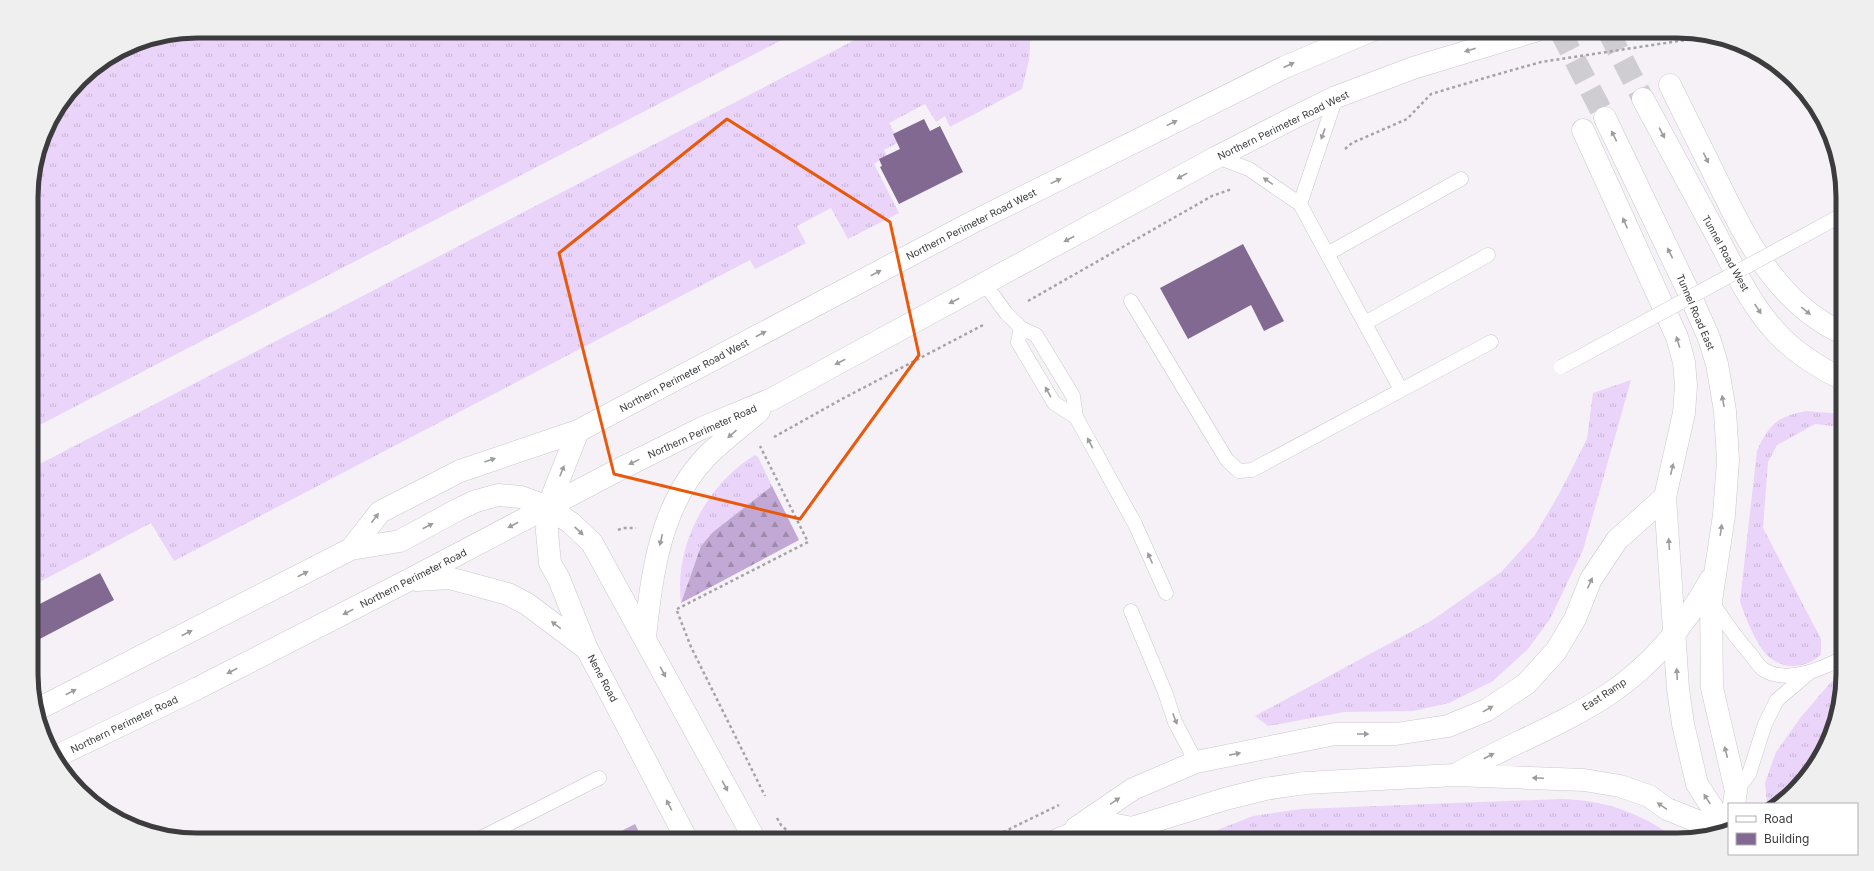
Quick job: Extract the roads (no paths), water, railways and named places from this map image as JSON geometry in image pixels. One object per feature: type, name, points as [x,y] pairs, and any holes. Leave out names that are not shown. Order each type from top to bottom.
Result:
[{"type":"street","name":"Northern Perimeter Road West","points":[[578,431],[971,223],[1285,67],[1353,38]]},
{"type":"street","name":"Northern Perimeter Road West","points":[[772,399],[1217,157],[1336,97],[1414,68],[1512,38]]},
{"type":"street","points":[[1670,85],[1744,236],[1783,289],[1805,311],[1836,330]]},
{"type":"street","name":"Tunnel Road West","points":[[1643,99],[1759,311],[1776,332],[1791,346],[1821,368],[1836,376]]},
{"type":"street","name":"Tunnel Road East","points":[[1605,118],[1709,338],[1716,364],[1725,411],[1728,460],[1724,515],[1711,601],[1712,688],[1735,798]]},
{"type":"street","points":[[1583,130],[1677,337],[1684,362],[1686,386],[1684,413],[1665,497],[1678,689],[1697,784],[1724,826]]},
{"type":"street","points":[[645,637],[651,583],[662,535],[673,506],[689,480],[706,457],[772,399]]},
{"type":"street","name":"Northern Perimeter Road","points":[[60,755],[198,688],[702,428],[772,399]]},
{"type":"street","name":"Nene Road","points":[[578,431],[548,507],[547,532],[550,563],[559,579],[587,649],[683,833]]},
{"type":"street","points":[[351,549],[380,512],[460,471],[578,431]]},
{"type":"street","points":[[41,707],[351,549],[400,541],[476,501],[498,495],[520,497],[548,507],[571,523],[592,543],[645,637],[751,833]]},
{"type":"street","points":[[1068,833],[1133,789],[1196,762],[1336,734],[1396,734],[1448,726],[1487,710],[1526,684],[1556,651],[1575,619],[1591,579],[1617,540],[1665,497]]},
{"type":"street","name":"East Ramp","points":[[1455,775],[1609,694],[1642,668],[1675,634],[1698,602],[1716,569]]},
{"type":"street","points":[[407,581],[449,578],[508,594],[527,604],[587,649]]},
{"type":"street","points":[[1139,833],[1224,799],[1298,784],[1375,778],[1455,775],[1584,780],[1620,786],[1648,796],[1667,809],[1715,829]]},
{"type":"street","points":[[1074,833],[1101,822],[1125,833]]},
{"type":"lane","points":[[1300,204],[1336,97]]},
{"type":"lane","points":[[1217,157],[1255,173],[1300,204],[1401,390]]},
{"type":"lane","points":[[1327,254],[1461,179]]},
{"type":"lane","points":[[1561,367],[1836,218]]},
{"type":"lane","points":[[1365,323],[1488,255]]},
{"type":"lane","points":[[985,284],[1006,313],[1021,328],[1036,335],[1073,396],[1076,417],[1135,524],[1166,593]]},
{"type":"lane","points":[[1132,300],[1227,460],[1240,471],[1252,470],[1491,342]]},
{"type":"lane","points":[[1021,328],[1018,342],[1054,404],[1076,417]]},
{"type":"lane","points":[[1711,601],[1735,636],[1763,670],[1781,676],[1824,668],[1836,662]]},
{"type":"lane","points":[[1131,611],[1166,692],[1175,722],[1196,762]]},
{"type":"lane","points":[[1735,798],[1749,774],[1765,724],[1777,700],[1812,671]]},
{"type":"lane","points":[[491,833],[599,778]]},
{"type":"tunnel","points":[[1564,38],[1605,118]]},
{"type":"tunnel","points":[[1612,38],[1643,99]]}]
